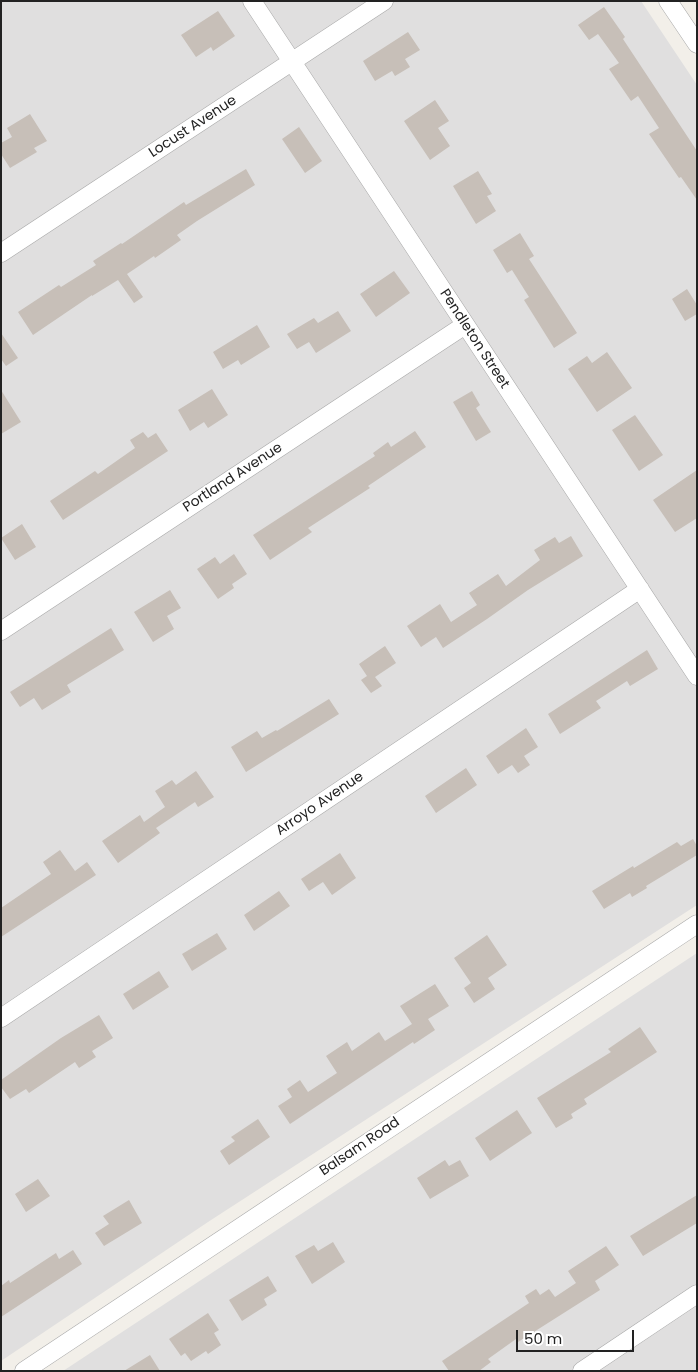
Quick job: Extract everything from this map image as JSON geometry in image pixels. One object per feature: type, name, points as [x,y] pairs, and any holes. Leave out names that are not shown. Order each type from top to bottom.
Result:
[{"type":"street","name":"Pendleton Street","points":[[252,1],[697,676]]},
{"type":"street","name":"Locust Avenue","points":[[1,253],[384,1]]},
{"type":"street","points":[[668,1],[697,44]]},
{"type":"street","name":"Portland Avenue","points":[[1,631],[465,325]]},
{"type":"street","name":"Arroyo Avenue","points":[[1,1018],[640,589]]},
{"type":"street","name":"Balsam Road","points":[[24,1371],[697,924]]},
{"type":"street","points":[[582,1371],[697,1294]]},
{"type":"shaded area","points":[[1,1],[641,1],[697,85],[697,905],[208,1222],[1,1361]]},
{"type":"shaded area","points":[[697,953],[697,1371],[63,1371]]},
{"type":"building","points":[[604,7],[697,151],[697,200],[681,177],[679,178],[649,134],[659,128],[638,96],[631,101],[609,69],[619,63],[598,34],[589,40],[578,25]]},
{"type":"building","points":[[218,11],[235,36],[213,51],[211,47],[196,57],[181,35]]},
{"type":"building","points":[[408,32],[420,50],[405,59],[410,67],[395,76],[392,71],[375,81],[363,61]]},
{"type":"building","points":[[435,100],[449,121],[438,128],[450,146],[430,160],[404,121]]},
{"type":"building","points":[[30,114],[47,141],[34,148],[37,152],[10,168],[1,154],[1,143],[12,137],[7,128]]},
{"type":"building","points":[[299,127],[322,161],[305,173],[282,139]]},
{"type":"building","points":[[246,169],[255,185],[197,221],[177,235],[181,240],[127,274],[143,297],[134,303],[118,280],[92,295],[33,335],[18,312],[59,285],[61,287],[96,265],[93,261],[122,244],[184,202],[186,205]]},
{"type":"building","points":[[478,171],[492,194],[487,196],[496,211],[476,224],[453,186]]},
{"type":"building","points":[[520,233],[534,256],[529,259],[577,333],[554,348],[524,300],[529,297],[512,270],[507,273],[493,250]]},
{"type":"building","points":[[394,271],[410,293],[376,317],[360,294]]},
{"type":"building","points":[[687,289],[697,305],[697,314],[685,321],[672,299]]},
{"type":"building","points":[[338,311],[351,331],[316,353],[309,342],[297,349],[287,334],[314,318],[318,323]]},
{"type":"building","points":[[257,325],[270,347],[241,365],[238,360],[223,369],[213,352]]},
{"type":"building","points":[[1,333],[18,358],[6,366],[1,359]]},
{"type":"building","points":[[607,352],[632,388],[597,412],[568,369],[587,356],[592,363]]},
{"type":"building","points":[[212,389],[228,415],[208,428],[204,422],[190,431],[178,410]]},
{"type":"building","points":[[1,390],[21,422],[1,434]]},
{"type":"building","points":[[472,391],[480,405],[476,408],[491,432],[476,441],[453,402]]},
{"type":"building","points":[[635,415],[663,455],[639,471],[612,430]]},
{"type":"building","points":[[415,431],[426,447],[368,486],[370,488],[308,528],[312,532],[270,560],[253,535],[375,456],[373,453],[388,442],[391,447]]},
{"type":"building","points":[[143,432],[148,438],[156,433],[168,451],[63,520],[50,501],[95,471],[98,474],[135,448],[130,440]]},
{"type":"building","points":[[697,470],[697,518],[675,532],[653,500]]},
{"type":"building","points":[[22,524],[36,547],[15,560],[1,538]]},
{"type":"building","points":[[571,536],[583,556],[528,590],[443,648],[436,637],[421,647],[407,626],[440,604],[451,622],[477,605],[469,593],[498,574],[506,586],[540,560],[534,550],[555,537],[559,543]]},
{"type":"building","points":[[234,554],[247,574],[232,584],[234,588],[218,599],[197,569],[215,557],[220,564]]},
{"type":"building","points":[[170,590],[181,608],[167,616],[174,629],[153,642],[134,612]]},
{"type":"building","points":[[111,628],[124,650],[67,685],[71,692],[42,710],[34,698],[20,707],[10,692]]},
{"type":"building","points":[[385,646],[396,663],[375,677],[382,686],[371,693],[361,680],[367,676],[359,664]]},
{"type":"building","points":[[647,650],[658,669],[630,686],[627,681],[596,701],[601,708],[560,734],[548,714]]},
{"type":"building","points":[[329,699],[339,714],[246,772],[231,747],[257,731],[262,738],[277,731]]},
{"type":"building","points":[[526,728],[538,747],[524,756],[530,765],[518,773],[512,765],[498,774],[486,756]]},
{"type":"building","points":[[466,768],[477,785],[436,813],[425,796]]},
{"type":"building","points":[[196,771],[214,797],[198,807],[195,802],[156,828],[160,833],[118,863],[102,841],[140,815],[144,822],[165,807],[155,791],[172,780],[176,785]]},
{"type":"building","points":[[693,839],[697,846],[697,855],[646,886],[647,888],[632,897],[630,893],[604,909],[592,891],[677,842],[681,846]]},
{"type":"building","points":[[60,850],[75,871],[87,862],[96,875],[1,937],[1,908],[51,874],[43,862]]},
{"type":"building","points":[[340,853],[356,878],[332,895],[323,882],[309,891],[301,879]]},
{"type":"building","points":[[279,891],[290,906],[254,931],[244,915]]},
{"type":"building","points":[[217,933],[227,949],[192,971],[182,954]]},
{"type":"building","points":[[487,935],[507,965],[488,978],[495,989],[474,1003],[464,988],[471,983],[454,958]]},
{"type":"building","points":[[159,971],[169,987],[133,1010],[123,994]]},
{"type":"building","points":[[435,984],[449,1006],[428,1019],[435,1030],[414,1044],[413,1042],[290,1124],[278,1106],[292,1097],[287,1089],[300,1080],[308,1092],[337,1073],[326,1056],[347,1042],[352,1051],[379,1032],[385,1041],[412,1024],[400,1006]]},
{"type":"building","points":[[99,1015],[113,1038],[92,1051],[96,1057],[79,1068],[75,1062],[29,1093],[26,1089],[10,1099],[1,1087],[1,1080],[61,1038]]},
{"type":"building","points":[[640,1027],[657,1052],[584,1099],[587,1104],[571,1114],[573,1118],[556,1128],[537,1098],[611,1052],[608,1049]]},
{"type":"building","points":[[517,1110],[532,1133],[490,1161],[475,1138]]},
{"type":"building","points":[[258,1119],[270,1137],[229,1165],[220,1151],[235,1141],[231,1137]]},
{"type":"building","points":[[445,1160],[449,1166],[460,1160],[469,1176],[430,1199],[417,1178]]},
{"type":"building","points":[[38,1179],[50,1196],[26,1212],[15,1194]]},
{"type":"building","points":[[697,1195],[697,1223],[643,1256],[630,1236]]},
{"type":"building","points":[[129,1200],[142,1223],[104,1246],[95,1233],[109,1224],[103,1216]]},
{"type":"building","points":[[333,1242],[345,1262],[312,1284],[295,1256],[314,1245],[318,1251]]},
{"type":"building","points":[[606,1246],[619,1265],[595,1281],[600,1290],[518,1342],[516,1339],[488,1359],[491,1362],[479,1371],[449,1371],[442,1361],[529,1303],[525,1296],[536,1289],[540,1295],[549,1289],[555,1297],[576,1283],[568,1271]]},
{"type":"building","points":[[73,1250],[82,1264],[1,1317],[1,1286],[9,1280],[10,1283],[56,1253],[59,1259]]},
{"type":"building","points":[[268,1276],[277,1291],[264,1299],[267,1305],[242,1321],[229,1300]]},
{"type":"building","points":[[208,1313],[219,1330],[214,1333],[221,1345],[208,1354],[206,1351],[191,1361],[185,1353],[181,1356],[169,1339]]},
{"type":"building","points":[[150,1355],[160,1371],[124,1371]]}]
